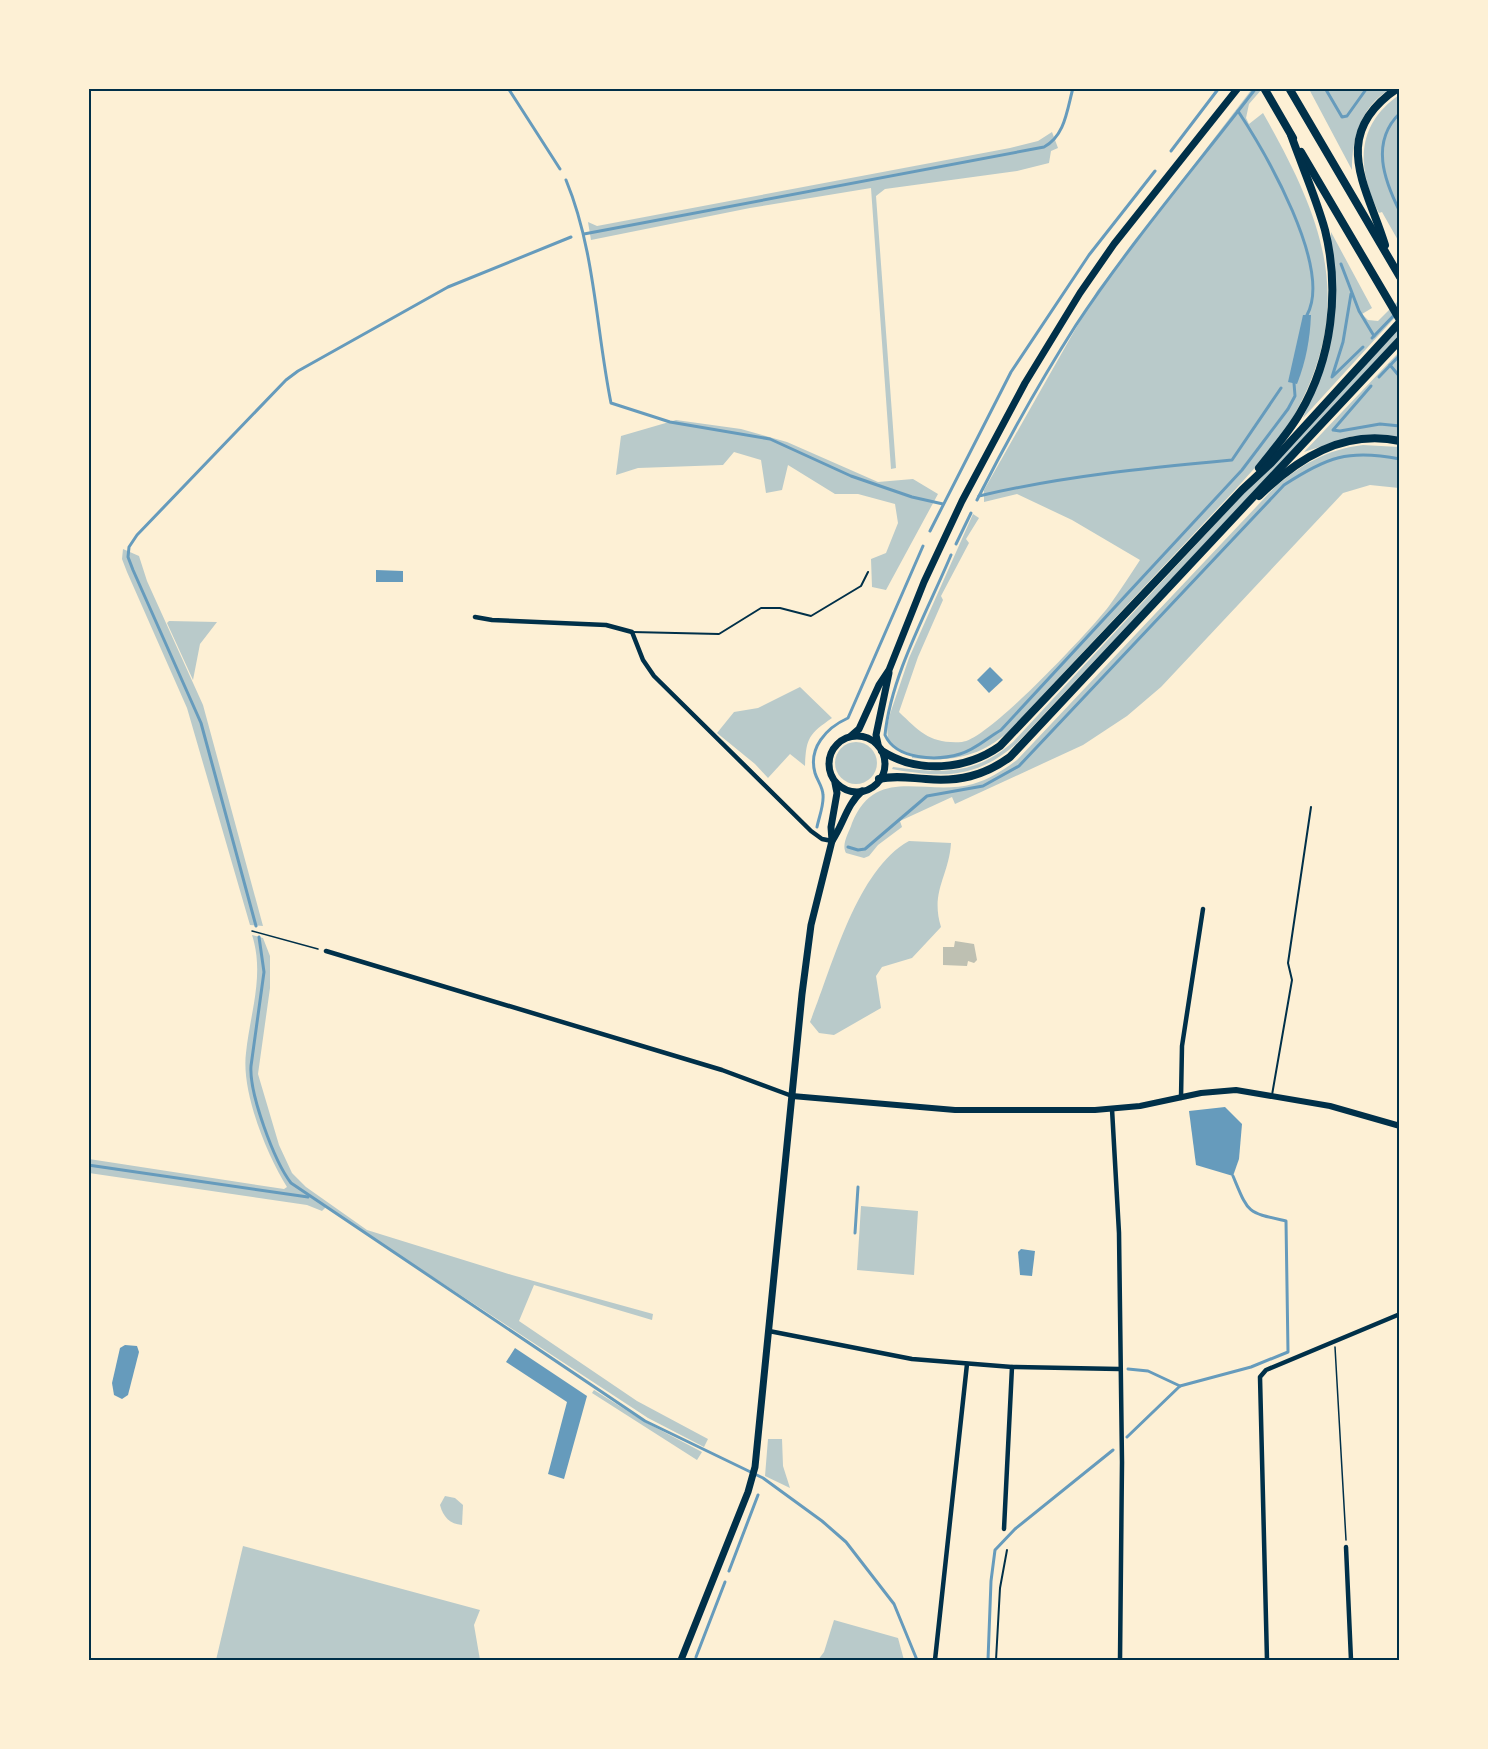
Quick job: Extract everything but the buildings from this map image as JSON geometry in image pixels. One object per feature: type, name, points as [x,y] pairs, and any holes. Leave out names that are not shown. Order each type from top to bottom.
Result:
[{"type":"highway","points":[[880,748],[896,760],[950,766],[977,760],[1000,746],[1242,490],[1271,463],[1400,321],[1264,88]]},
{"type":"highway","points":[[1289,88],[1400,277]]},
{"type":"highway","points":[[1389,260],[1361,182],[1358,154],[1362,130],[1373,111],[1398,88]]},
{"type":"highway","points":[[1242,490],[1302,411],[1321,367],[1330,325],[1332,277],[1327,241],[1291,135]]},
{"type":"highway","points":[[879,779],[893,776],[953,780],[980,774],[1000,764],[1051,715],[1272,474],[1400,340]]},
{"type":"highway","points":[[1223,530],[1281,475],[1308,456],[1329,447],[1358,440],[1400,441]]},
{"type":"main road","points":[[681,1660],[754,1471],[811,925],[832,841],[831,827],[837,793],[828,761],[832,750],[839,742],[859,729],[879,685],[889,670],[924,582],[962,501],[1025,383],[1080,292],[1114,244],[1238,88]]},
{"type":"main road","points":[[832,841],[841,828],[854,799],[879,779],[884,770],[876,735],[888,687],[889,670]]},
{"type":"main road","points":[[851,736],[869,737],[880,748]]},
{"type":"main road","points":[[835,783],[849,791],[862,791]]},
{"type":"street","points":[[475,617],[492,620],[606,626],[632,632],[642,660],[654,676],[811,831],[822,839],[832,841]]},
{"type":"street","points":[[1181,1098],[1182,1046],[1203,909]]},
{"type":"street","points":[[326,951],[712,1067],[792,1096],[956,1110],[1112,1109],[1223,1090],[1272,1095],[1330,1106],[1400,1126]]},
{"type":"street","points":[[1112,1109],[1119,1233],[1122,1462],[1120,1660]]},
{"type":"street","points":[[1267,1660],[1260,1377],[1266,1370],[1400,1314]]},
{"type":"street","points":[[769,1331],[903,1358],[1012,1367],[1119,1369]]},
{"type":"street","points":[[935,1660],[966,1364]]},
{"type":"street","points":[[1004,1529],[1012,1367]]},
{"type":"street","points":[[1346,1547],[1351,1660]]},
{"type":"lane","points":[[632,632],[719,634],[761,608],[780,608],[812,616],[861,586],[868,572]]},
{"type":"lane","points":[[1272,1095],[1292,980],[1288,963],[1311,807]]},
{"type":"lane","points":[[996,1660],[1000,1588],[1007,1550]]},
{"type":"path","points":[[252,931],[326,951]]},
{"type":"path","points":[[1334,1343],[1346,1547]]},
{"type":"shaded area","points":[[1252,89],[1262,89],[1249,104],[1246,118],[1249,124],[1263,113],[1302,189],[1316,226],[1325,263],[1328,300],[1324,338],[1312,377],[1292,419],[1272,448],[1234,491],[1008,732],[986,748],[963,756],[939,759],[912,758],[912,754],[896,749],[888,740],[887,727],[890,714],[909,658],[973,514],[979,518],[966,539],[969,543],[941,596],[943,600],[918,657],[899,712],[920,731],[934,739],[962,742],[975,737],[1015,705],[1099,619],[1140,560],[1072,520],[1017,494],[984,502],[984,490],[1097,291]]},
{"type":"shaded area","points":[[1309,89],[1390,89],[1372,105],[1360,124],[1354,146],[1352,170]]},
{"type":"shaded area","points":[[1399,95],[1399,242],[1382,212],[1379,213],[1372,196],[1364,164],[1364,149],[1374,120]]},
{"type":"shaded area","points":[[1052,132],[1058,148],[1051,151],[1049,163],[1017,171],[885,189],[876,196],[896,468],[891,469],[871,188],[750,208],[591,240],[588,222],[597,226],[1010,148],[1038,141]]},
{"type":"shaded area","points":[[1331,232],[1372,308],[1362,314],[1368,320],[1378,321],[1399,300],[1399,313],[1303,418],[1328,353]]},
{"type":"shaded area","points":[[1399,326],[1399,335],[1369,369],[1016,744],[987,764],[958,773],[927,774],[892,769],[893,767],[957,770],[985,761],[1013,742]]},
{"type":"shaded area","points":[[1399,352],[1399,437],[1353,436],[1304,452]]},
{"type":"shaded area","points":[[676,420],[741,429],[787,442],[878,482],[913,479],[938,494],[886,590],[872,587],[871,559],[886,553],[898,523],[895,504],[858,494],[835,494],[788,465],[782,490],[766,493],[761,460],[734,452],[723,465],[638,468],[616,475],[621,436]]},
{"type":"shaded area","points":[[1363,445],[1399,447],[1399,488],[1370,485],[1343,493],[1161,687],[1127,716],[1083,745],[955,804],[952,797],[900,821],[902,827],[878,845],[869,856],[864,858],[846,853],[845,842],[852,823],[862,805],[874,794],[888,788],[904,786],[955,787],[973,784],[991,777],[1017,760],[1274,488],[1315,459],[1338,450]]},
{"type":"shaded area","points":[[123,549],[139,556],[147,581],[203,705],[263,926],[250,925],[187,708],[127,572],[122,559]]},
{"type":"shaded area","points":[[169,621],[217,622],[200,644],[193,680],[167,623]]},
{"type":"shaded area","points":[[800,687],[832,718],[818,728],[810,738],[806,749],[805,766],[790,754],[768,778],[755,764],[717,733],[734,712],[758,708]]},
{"type":"shaded area","points":[[856,742],[871,748],[877,763],[871,778],[856,784],[841,778],[835,763],[841,748]]},
{"type":"shaded area","points":[[909,841],[951,843],[939,894],[938,915],[941,927],[912,958],[882,967],[876,976],[881,1008],[834,1035],[819,1033],[810,1022],[848,922],[874,874],[890,855]]},
{"type":"shaded area","points":[[252,935],[263,938],[270,956],[270,988],[258,1074],[279,1145],[292,1173],[306,1187],[367,1230],[512,1275],[653,1314],[652,1320],[534,1285],[519,1321],[637,1401],[708,1439],[704,1447],[648,1418],[326,1207],[322,1211],[307,1205],[89,1173],[89,1159],[284,1189],[287,1187],[264,1141],[247,1086],[246,1053],[257,979],[256,950]]},
{"type":"shaded area","points":[[861,1206],[918,1211],[914,1275],[857,1270]]},
{"type":"shaded area","points":[[594,1390],[645,1422],[702,1452],[697,1460],[592,1393]]},
{"type":"shaded area","points":[[768,1439],[782,1439],[783,1466],[790,1488],[765,1476]]},
{"type":"shaded area","points":[[445,1496],[455,1498],[463,1505],[462,1525],[451,1521],[443,1513],[440,1505]]},
{"type":"shaded area","points":[[243,1546],[480,1610],[474,1625],[480,1660],[216,1660]]},
{"type":"shaded area","points":[[834,1620],[898,1638],[904,1660],[818,1660],[824,1652]]},
{"type":"water","points":[[1303,315],[1311,315],[1309,341],[1297,384],[1288,382]]},
{"type":"water","points":[[376,570],[403,571],[403,582],[376,582]]},
{"type":"water","points":[[990,667],[1003,680],[989,693],[977,680]]},
{"type":"water","points":[[1225,1107],[1242,1124],[1239,1159],[1233,1176],[1196,1165],[1189,1111]]},
{"type":"water","points":[[1021,1249],[1035,1251],[1032,1276],[1020,1275],[1018,1252]]},
{"type":"water","points":[[125,1345],[137,1346],[139,1352],[128,1395],[122,1399],[114,1395],[112,1383],[120,1348]]},
{"type":"water","points":[[515,1348],[587,1396],[564,1479],[548,1474],[567,1402],[506,1362]]},
{"type":"waterway","points":[[508,88],[560,169]]},
{"type":"waterway","points":[[584,234],[1044,147],[1057,136],[1061,129],[1073,88]]},
{"type":"waterway","points":[[1171,151],[1219,88]]},
{"type":"waterway","points":[[979,496],[1050,367],[1097,294],[1141,234],[1256,88]]},
{"type":"waterway","points":[[1325,88],[1342,117],[1347,116],[1367,88]]},
{"type":"waterway","points":[[1238,111],[1279,181],[1304,241],[1311,269],[1313,294],[1307,315]]},
{"type":"waterway","points":[[1400,113],[1385,136],[1383,149],[1385,174],[1400,212]]},
{"type":"waterway","points":[[930,531],[1011,372],[1089,255],[1155,171]]},
{"type":"waterway","points":[[566,180],[576,207],[589,262],[611,403],[670,422],[770,439],[851,476],[912,497],[943,504]]},
{"type":"waterway","points":[[256,926],[201,723],[133,570],[128,557],[129,547],[137,535],[286,380],[298,371],[448,287],[571,237]]},
{"type":"waterway","points":[[1341,264],[1359,311],[1374,336],[1372,338]]},
{"type":"waterway","points":[[1351,294],[1343,342],[1332,377],[1363,347]]},
{"type":"waterway","points":[[1374,336],[1400,309]]},
{"type":"waterway","points":[[1379,377],[1400,355]]},
{"type":"waterway","points":[[1390,365],[1400,377]]},
{"type":"waterway","points":[[951,555],[902,666],[885,735],[898,750],[929,758],[960,754],[976,747],[1001,730],[1242,470],[1288,409],[1295,396],[1294,383]]},
{"type":"waterway","points":[[1371,386],[1333,430],[1340,431],[1380,424],[1400,426]]},
{"type":"waterway","points":[[977,500],[979,496],[1074,478],[1232,460],[1281,388]]},
{"type":"waterway","points":[[848,847],[858,850],[865,849],[927,796],[983,786],[1019,766],[1284,485],[1326,462],[1352,455],[1400,459]]},
{"type":"waterway","points":[[956,544],[971,513]]},
{"type":"waterway","points":[[817,827],[823,799],[822,789],[815,773],[814,755],[817,747],[826,733],[848,718],[923,546]]},
{"type":"waterway","points":[[259,937],[264,972],[251,1078],[258,1109],[270,1143],[291,1183],[645,1421],[763,1478],[822,1521],[846,1542],[894,1604],[917,1660]]},
{"type":"waterway","points":[[88,1165],[308,1197]]},
{"type":"waterway","points":[[1127,1437],[1180,1386],[1251,1367],[1288,1352],[1286,1221],[1263,1216],[1250,1209],[1242,1198],[1233,1176]]},
{"type":"waterway","points":[[855,1233],[858,1187]]},
{"type":"waterway","points":[[1128,1369],[1148,1371],[1180,1386]]},
{"type":"waterway","points":[[988,1660],[991,1581],[995,1550],[1015,1529],[1113,1450]]},
{"type":"waterway","points":[[729,1571],[758,1495]]},
{"type":"waterway","points":[[696,1657],[725,1582]]}]
